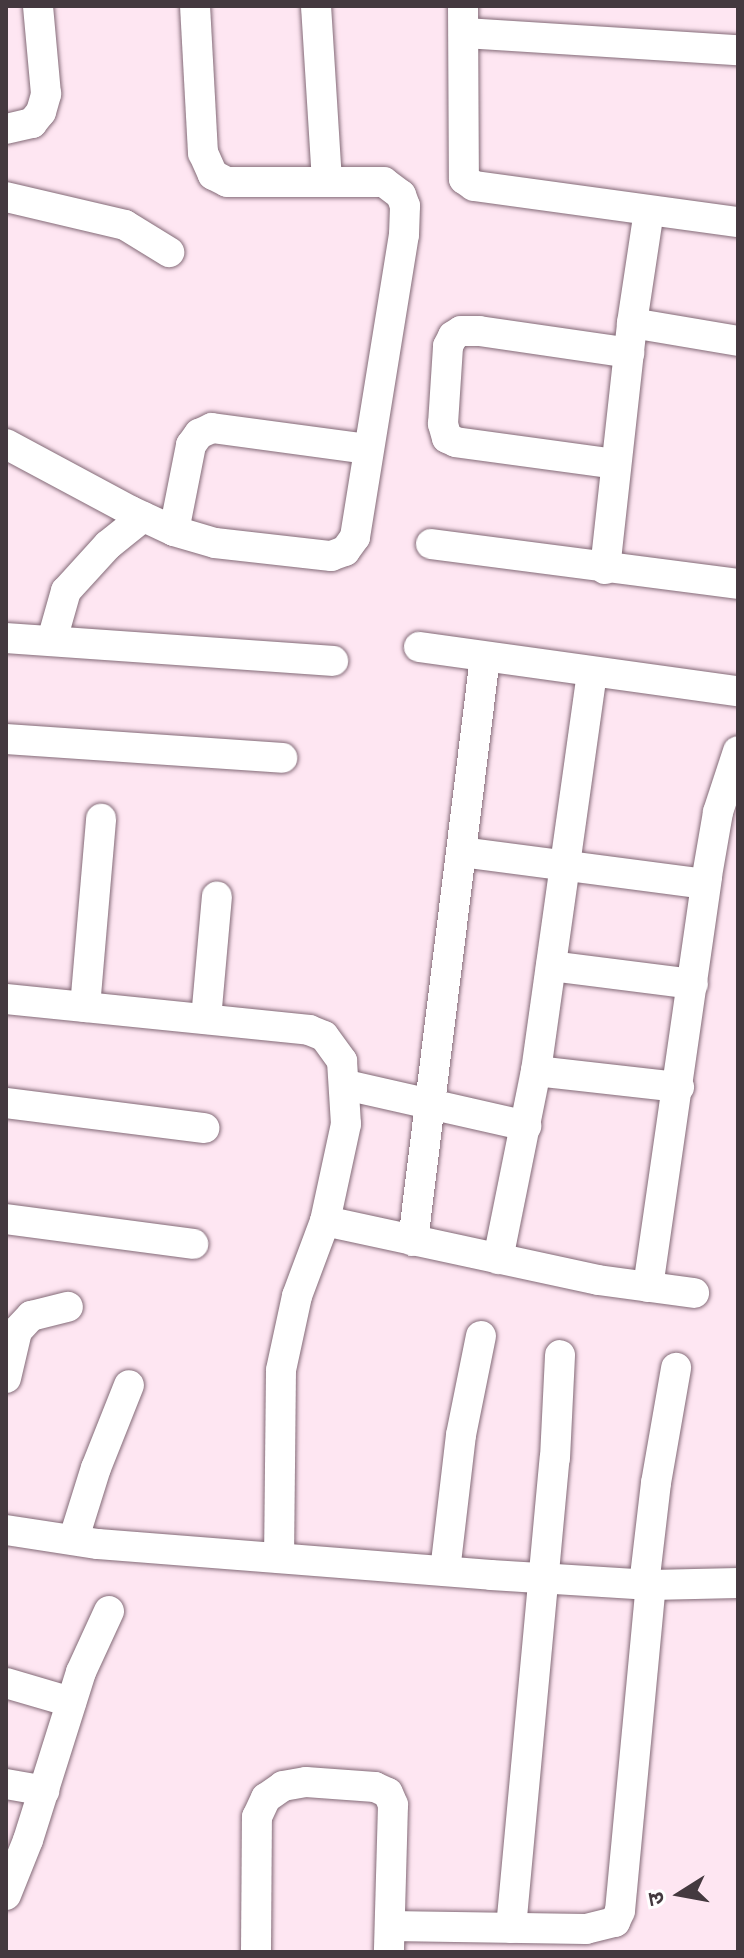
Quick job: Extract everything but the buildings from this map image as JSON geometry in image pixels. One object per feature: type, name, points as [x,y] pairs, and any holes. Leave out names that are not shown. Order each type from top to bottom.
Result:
[{"type":"street","points":[[6,129],[32,123],[41,112],[46,94],[38,6]]},
{"type":"street","points":[[6,444],[143,517],[174,531],[215,543],[305,556],[331,556],[345,551],[355,537],[404,235],[405,206],[401,195],[384,182],[227,182],[213,175],[205,166],[195,6]]},
{"type":"street","points":[[316,6],[327,182]]},
{"type":"street","points":[[738,50],[463,19],[464,179],[474,186],[738,222]]},
{"type":"street","points":[[6,197],[125,225],[169,252]]},
{"type":"street","points":[[605,569],[630,338],[649,211]]},
{"type":"street","points":[[616,464],[447,438],[443,424],[448,346],[453,336],[461,331],[479,331],[738,341]]},
{"type":"street","points":[[174,531],[191,445],[199,434],[212,428],[367,449]]},
{"type":"street","points":[[52,640],[66,591],[108,545],[143,517]]},
{"type":"street","points":[[431,544],[738,584]]},
{"type":"street","points":[[6,638],[333,661]]},
{"type":"street","points":[[419,647],[738,691]]},
{"type":"street","points":[[413,1241],[485,657]]},
{"type":"street","points":[[498,1259],[536,1071],[592,672]]},
{"type":"street","points":[[6,739],[282,758]]},
{"type":"street","points":[[648,1287],[679,1087],[705,884],[728,813],[738,751]]},
{"type":"street","points":[[85,1007],[101,819]]},
{"type":"street","points":[[462,852],[705,884]]},
{"type":"street","points":[[217,896],[218,1021]]},
{"type":"street","points":[[551,966],[693,984]]},
{"type":"street","points":[[6,999],[309,1030],[332,1044],[342,1061],[346,1085],[346,1124],[325,1221],[297,1296],[281,1370],[279,1558]]},
{"type":"street","points":[[536,1071],[679,1087]]},
{"type":"street","points":[[346,1085],[526,1126]]},
{"type":"street","points":[[6,1103],[204,1128]]},
{"type":"street","points":[[6,1219],[193,1244]]},
{"type":"street","points":[[325,1221],[498,1259],[694,1293]]},
{"type":"street","points":[[6,1378],[17,1331],[31,1316],[68,1307]]},
{"type":"street","points":[[445,1571],[461,1435],[481,1336]]},
{"type":"street","points":[[511,1928],[541,1578],[555,1458],[560,1355]]},
{"type":"street","points":[[256,1952],[257,1817],[266,1798],[283,1786],[306,1782],[375,1787],[388,1793],[393,1805],[390,1939],[511,1928],[595,1928],[615,1922],[620,1911],[656,1483],[676,1368]]},
{"type":"street","points":[[86,1541],[96,1468],[129,1385]]},
{"type":"street","points":[[6,1530],[235,1556],[647,1585],[738,1583]]},
{"type":"street","points":[[6,1895],[13,1858],[44,1791],[71,1702],[109,1611]]},
{"type":"street","points":[[6,1683],[71,1702]]},
{"type":"street","points":[[6,1784],[44,1791]]}]
